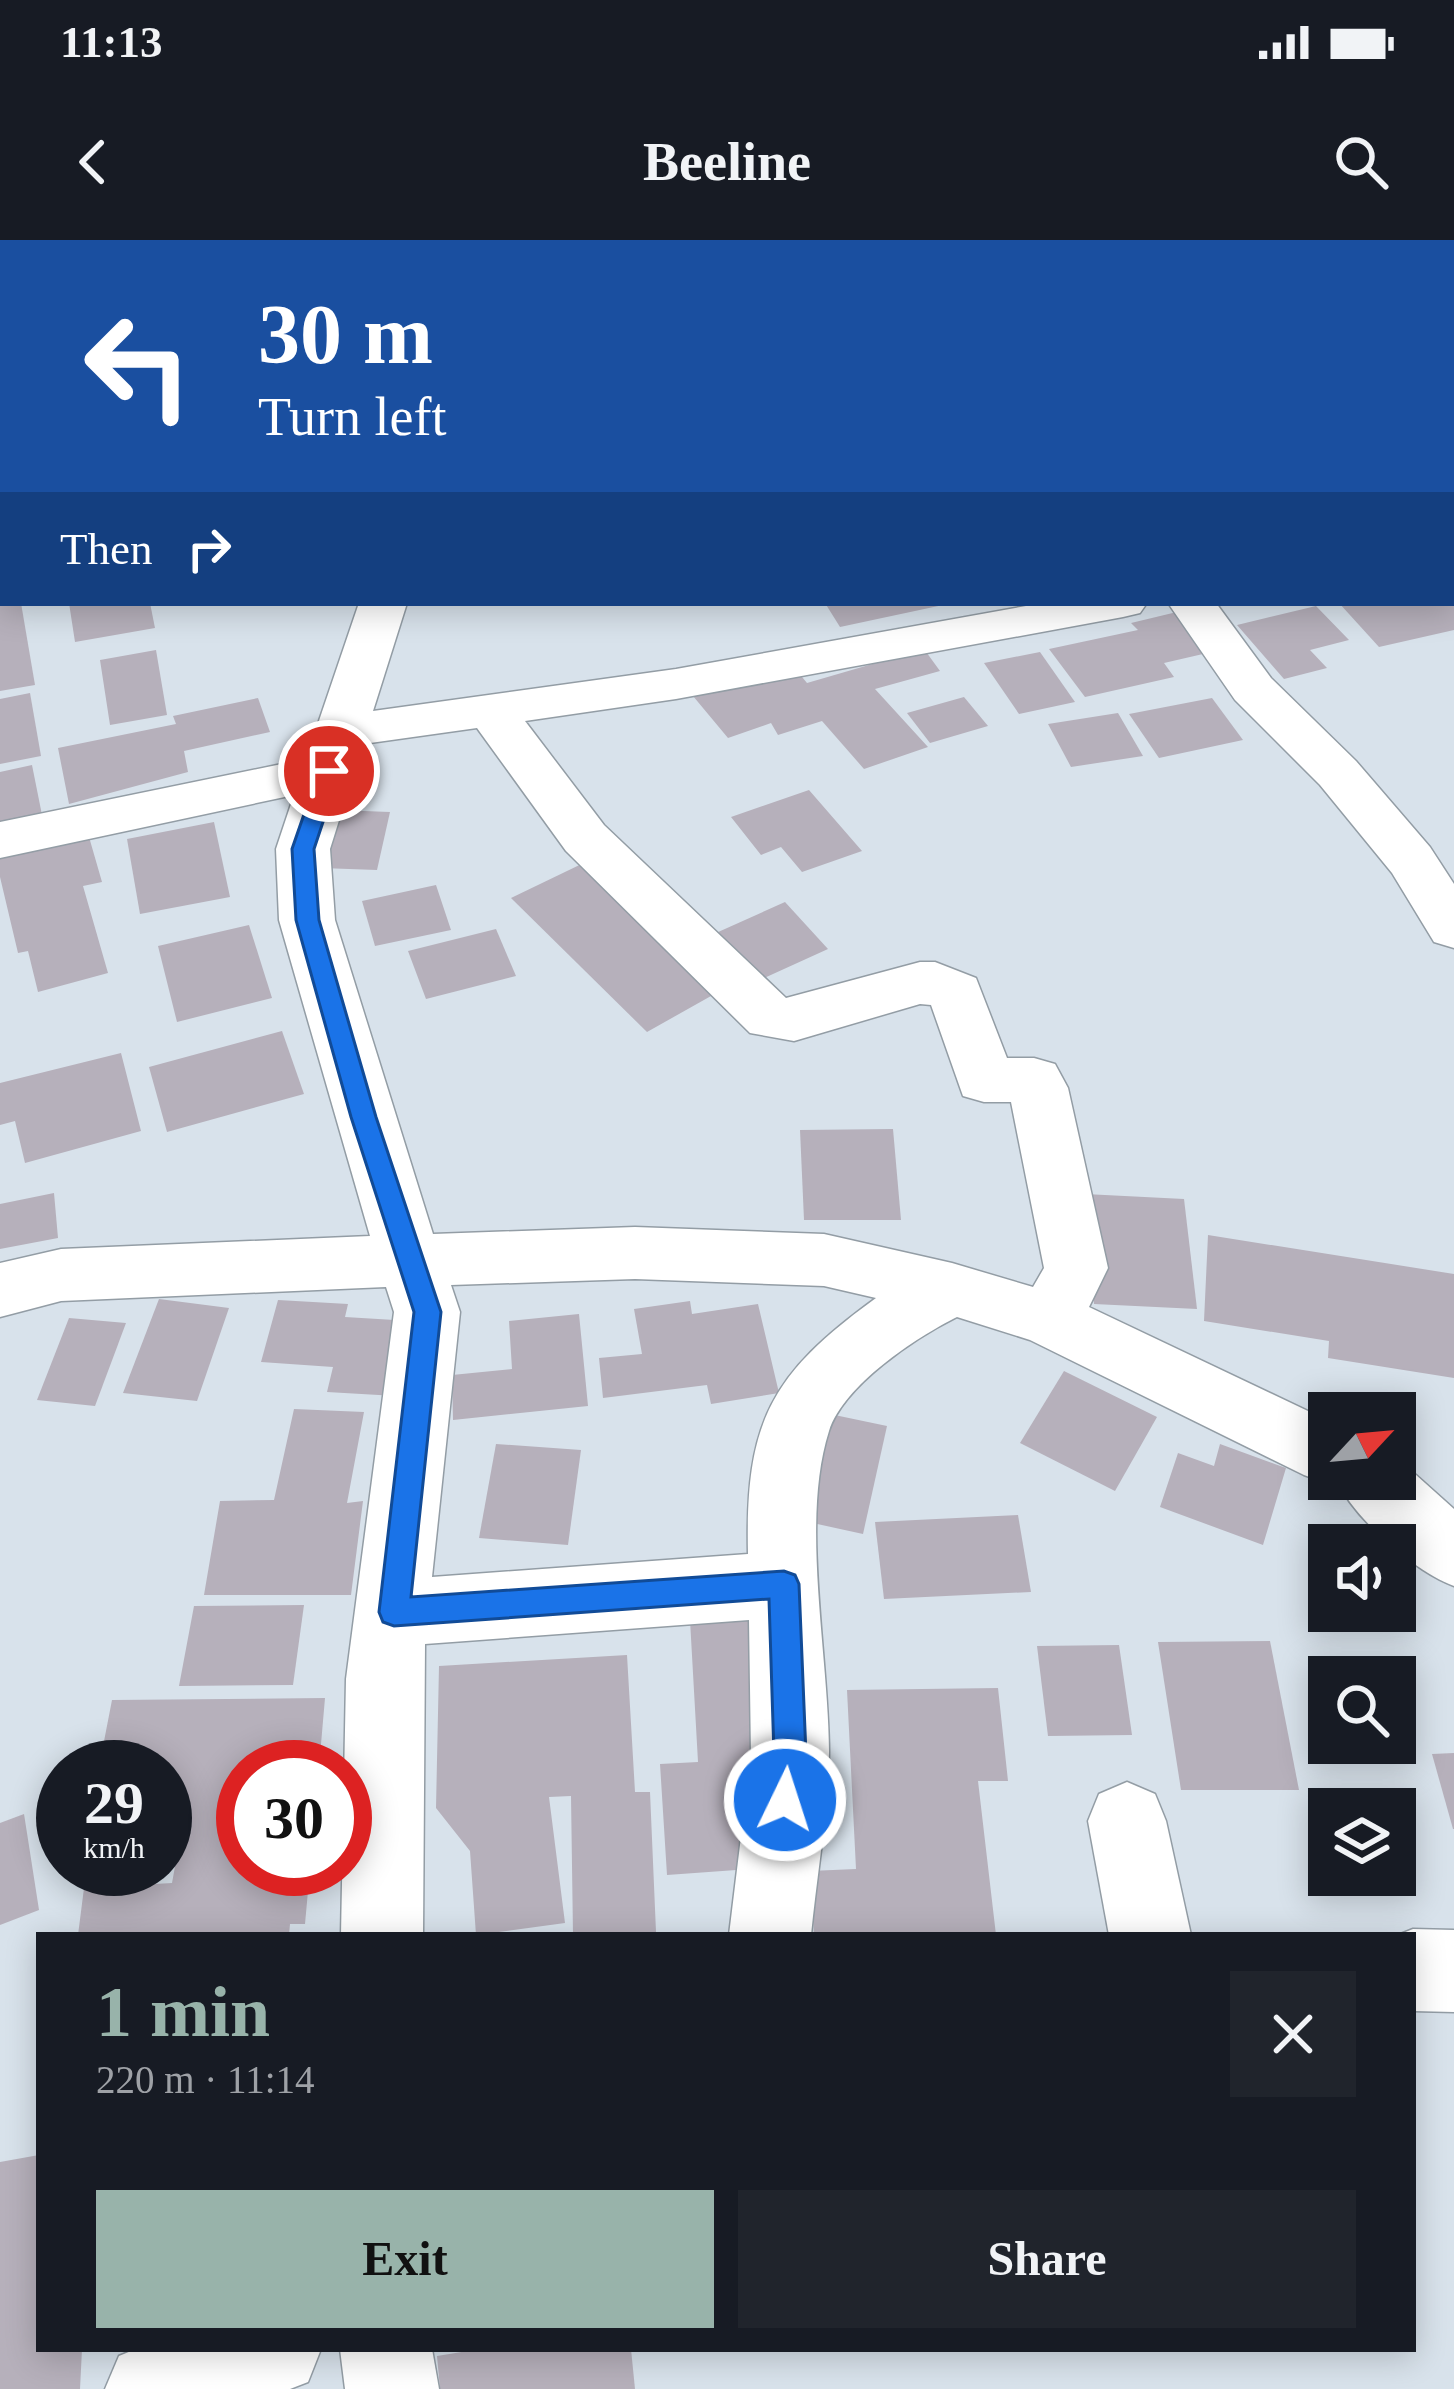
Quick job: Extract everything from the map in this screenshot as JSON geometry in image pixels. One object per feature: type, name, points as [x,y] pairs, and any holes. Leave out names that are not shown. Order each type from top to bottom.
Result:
[{"type":"street","points":[[382,606],[303,849],[308,920],[363,1117],[428,1312],[384,1679],[382,1932]]},
{"type":"street","points":[[0,839],[489,708],[676,684],[1106,606]]},
{"type":"street","points":[[1194,606],[1253,689],[1339,773],[1411,860],[1454,928]]},
{"type":"street","points":[[489,708],[585,838],[771,1018],[794,1020],[920,983],[935,983],[956,993],[984,1080],[1034,1080],[1038,1088],[1076,1268],[1050,1318]]},
{"type":"street","points":[[0,1291],[61,1275],[411,1261],[634,1253],[824,1260],[952,1289],[1050,1318],[1308,1444]]},
{"type":"street","points":[[770,1932],[790,1755],[782,1498],[797,1419],[840,1360],[907,1312],[952,1289]]},
{"type":"street","points":[[1394,1500],[1454,1554]]},
{"type":"street","points":[[394,1612],[784,1584]]},
{"type":"street","points":[[1127,1821],[1149,1932]]},
{"type":"street","points":[[1416,1970],[1454,1971]]},
{"type":"street","points":[[152,2389],[266,2352]]},
{"type":"street","points":[[386,2352],[392,2389]]},
{"type":"building","points":[[0,606],[22,606],[35,685],[0,691]]},
{"type":"building","points":[[69,606],[151,606],[155,628],[75,642]]},
{"type":"building","points":[[827,606],[938,606],[840,627]]},
{"type":"building","points":[[1316,606],[1349,640],[1310,650],[1327,668],[1284,679],[1237,625]]},
{"type":"building","points":[[1342,606],[1454,606],[1454,630],[1379,647]]},
{"type":"building","points":[[1181,611],[1216,651],[1164,663],[1174,677],[1085,697],[1049,649],[1138,630],[1131,623]]},
{"type":"building","points":[[924,649],[940,671],[875,689],[928,747],[864,769],[822,721],[778,735],[771,723],[728,738],[688,690],[793,666],[807,683]]},
{"type":"building","points":[[156,650],[167,715],[110,725],[100,660]]},
{"type":"building","points":[[1040,652],[1075,702],[1019,714],[984,663]]},
{"type":"building","points":[[30,693],[41,756],[0,764],[0,699]]},
{"type":"building","points":[[964,697],[988,726],[930,743],[907,713]]},
{"type":"building","points":[[258,698],[270,732],[184,751],[188,772],[69,804],[58,748],[176,724],[173,716]]},
{"type":"building","points":[[1212,698],[1243,740],[1159,758],[1129,714]]},
{"type":"building","points":[[1118,713],[1143,756],[1071,767],[1048,724]]},
{"type":"building","points":[[32,765],[42,815],[0,824],[0,772]]},
{"type":"building","points":[[809,790],[862,851],[802,872],[781,847],[761,855],[731,817]]},
{"type":"building","points":[[337,810],[390,812],[377,870],[321,868]]},
{"type":"building","points":[[214,822],[230,897],[140,914],[127,839]]},
{"type":"building","points":[[87,830],[102,882],[83,886],[108,973],[38,992],[28,951],[18,953],[0,877],[0,850]]},
{"type":"building","points":[[594,858],[727,987],[647,1032],[511,898]]},
{"type":"building","points":[[436,885],[451,930],[375,946],[362,901]]},
{"type":"building","points":[[785,902],[828,949],[749,985],[707,937]]},
{"type":"building","points":[[249,925],[272,998],[177,1022],[158,946]]},
{"type":"building","points":[[496,929],[516,976],[426,999],[408,951]]},
{"type":"building","points":[[282,1031],[304,1094],[167,1132],[149,1067]]},
{"type":"building","points":[[121,1053],[141,1131],[25,1163],[15,1121],[0,1125],[0,1083]]},
{"type":"building","points":[[893,1129],[901,1220],[804,1220],[800,1130]]},
{"type":"building","points":[[54,1193],[58,1238],[0,1249],[0,1204]]},
{"type":"building","points":[[1085,1194],[1184,1199],[1197,1309],[1094,1304]]},
{"type":"building","points":[[1208,1235],[1454,1274],[1454,1378],[1328,1358],[1329,1341],[1204,1321]]},
{"type":"building","points":[[159,1299],[229,1308],[197,1401],[123,1393]]},
{"type":"building","points":[[278,1300],[348,1304],[345,1317],[411,1321],[396,1396],[327,1392],[333,1367],[261,1362]]},
{"type":"building","points":[[690,1301],[692,1314],[758,1304],[779,1393],[711,1404],[707,1385],[603,1398],[599,1358],[642,1354],[634,1309]]},
{"type":"building","points":[[579,1314],[588,1406],[453,1420],[452,1375],[512,1369],[509,1321]]},
{"type":"building","points":[[69,1318],[126,1323],[95,1406],[37,1400]]},
{"type":"building","points":[[1064,1371],[1157,1417],[1115,1491],[1020,1443]]},
{"type":"building","points":[[294,1409],[364,1412],[347,1503],[363,1501],[351,1595],[204,1595],[220,1501],[274,1500]]},
{"type":"building","points":[[825,1413],[887,1426],[863,1534],[799,1520]]},
{"type":"building","points":[[496,1444],[581,1450],[568,1545],[479,1538]]},
{"type":"building","points":[[1220,1444],[1286,1468],[1263,1545],[1160,1507],[1178,1453],[1214,1466]]},
{"type":"building","points":[[1018,1515],[1031,1592],[884,1599],[875,1522]]},
{"type":"building","points":[[304,1605],[293,1685],[179,1686],[194,1606]]},
{"type":"building","points":[[761,1617],[764,1868],[667,1875],[660,1764],[698,1762],[690,1620]]},
{"type":"building","points":[[1270,1641],[1299,1790],[1181,1790],[1158,1642]]},
{"type":"building","points":[[1119,1645],[1132,1735],[1048,1736],[1037,1646]]},
{"type":"building","points":[[627,1655],[635,1792],[650,1792],[656,1932],[573,1932],[571,1796],[549,1797],[565,1923],[476,1932],[470,1851],[436,1808],[439,1666]]},
{"type":"building","points":[[998,1688],[1008,1781],[978,1781],[996,1932],[814,1932],[810,1871],[856,1869],[847,1690]]},
{"type":"building","points":[[325,1698],[321,1740],[216,1740],[216,1896],[308,1896],[305,1924],[290,1924],[289,1932],[78,1932],[83,1896],[192,1896],[192,1740],[104,1740],[112,1700]]},
{"type":"building","points":[[1454,1753],[1454,1829],[1453,1829],[1432,1754]]},
{"type":"building","points":[[24,1814],[39,1910],[0,1925],[0,1823]]},
{"type":"building","points":[[36,2156],[36,2352],[82,2352],[80,2389],[0,2389],[0,2162]]},
{"type":"building","points":[[631,2352],[635,2389],[440,2389],[437,2356]]},
{"type":"route","points":[[329,771],[303,849],[308,920],[363,1117],[428,1312],[394,1612],[784,1584],[790,1755],[785,1800]]}]
